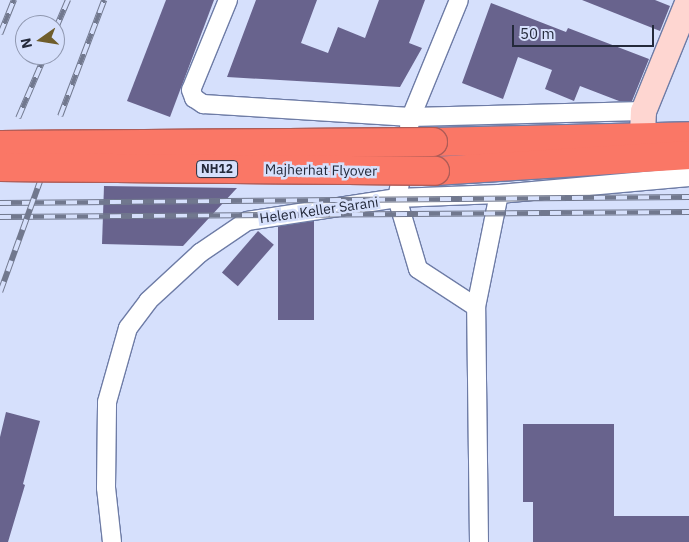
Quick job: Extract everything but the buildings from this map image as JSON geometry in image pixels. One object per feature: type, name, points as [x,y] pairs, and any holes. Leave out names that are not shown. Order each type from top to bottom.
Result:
[{"type":"highway","name":"NH12","points":[[642,136],[689,136]]},
{"type":"highway","name":"NH12","points":[[642,136],[689,156]]},
{"type":"highway","name":"Majherhat Flyover","points":[[0,145],[433,142],[642,136]]},
{"type":"highway","name":"Majherhat Flyover","points":[[0,167],[435,171],[642,136]]},
{"type":"street","points":[[228,0],[191,90],[194,98],[203,104],[411,117],[642,136],[688,0]]},
{"type":"street","points":[[459,0],[411,117],[397,198],[418,269],[476,307]]},
{"type":"street","name":"Helen Keller Sarani","points":[[112,542],[106,488],[107,402],[128,328],[148,301],[200,253],[247,221],[397,198],[499,194],[689,177]]},
{"type":"street","points":[[480,542],[476,307],[499,194]]},
{"type":"railway","points":[[0,34],[14,0]]},
{"type":"railway","points":[[62,15],[68,0]]},
{"type":"railway","points":[[60,116],[104,0]]},
{"type":"railway","points":[[18,118],[41,65]]},
{"type":"railway","points":[[0,292],[41,178]]},
{"type":"railway","points":[[0,203],[689,197]]},
{"type":"railway","points":[[0,217],[689,212]]}]
